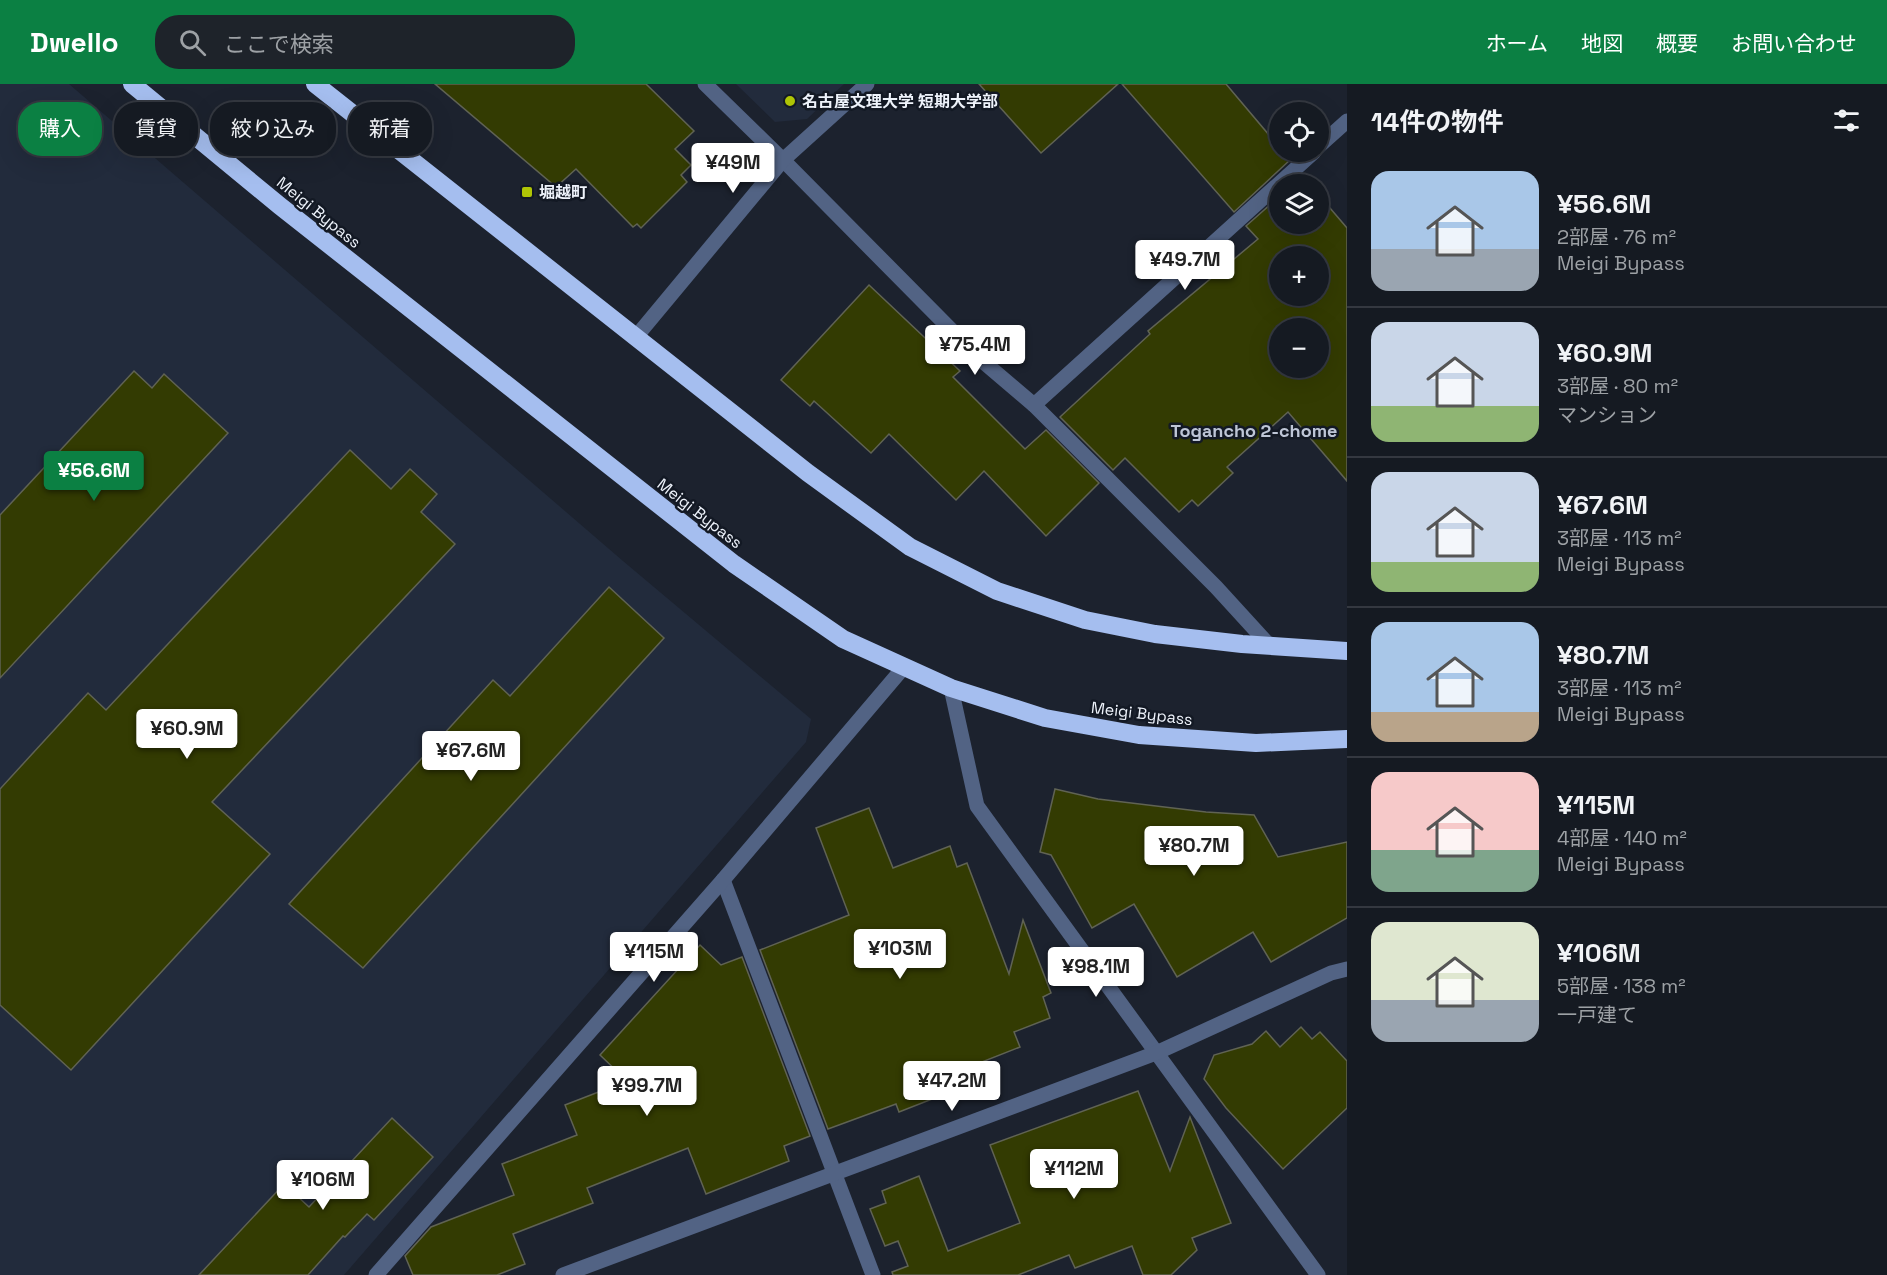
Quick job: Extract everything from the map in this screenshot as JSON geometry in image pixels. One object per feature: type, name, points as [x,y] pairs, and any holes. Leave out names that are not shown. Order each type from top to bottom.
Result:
[{"type":"highway","name":"Meigi Bypass","points":[[132,84],[280,206],[734,564],[843,639],[951,688],[1045,718],[1139,735],[1256,743],[1347,739]]},
{"type":"highway","points":[[315,84],[807,473],[910,547],[997,591],[1085,620],[1155,634],[1347,651]]},
{"type":"street","points":[[705,84],[980,358],[1034,405],[1216,586],[1269,645]]},
{"type":"street","points":[[636,338],[783,160],[867,84]]},
{"type":"street","points":[[1329,137],[1347,121]]},
{"type":"street","points":[[1034,405],[1303,162]]},
{"type":"street","points":[[376,1275],[723,880],[904,667]]},
{"type":"street","points":[[951,688],[977,806],[1318,1275]]},
{"type":"street","points":[[723,880],[873,1275]]},
{"type":"street","points":[[563,1275],[1156,1053],[1330,973],[1347,969]]},
{"type":"shaded area","points":[[0,84],[69,84],[90,102],[18,102],[18,156],[102,156],[102,112],[114,123],[114,156],[153,156],[623,561],[811,719],[806,742],[344,1275],[0,1275]]},
{"type":"shaded area","name":"名古屋文理大学 短期大学部","points":[[736,84],[844,84],[807,119],[775,122]]},
{"type":"building","points":[[435,84],[646,84],[694,131],[675,149],[691,165],[681,175],[687,182],[641,228],[637,224],[633,227],[576,169],[556,187]]},
{"type":"building","points":[[979,84],[1118,84],[1041,153]]},
{"type":"building","points":[[1122,84],[1226,84],[1269,135],[1269,162],[1288,162],[1275,174],[1269,174],[1269,180],[1234,212]]},
{"type":"building","points":[[1269,206],[1269,234],[1329,234],[1329,207],[1347,228],[1347,481],[1288,412],[1227,467],[1233,473],[1198,506],[1192,500],[1179,512],[1125,458],[1113,470],[1060,417],[1150,334],[1148,331],[1258,239],[1246,226]]},
{"type":"building","points":[[869,285],[960,371],[953,377],[1025,449],[1046,430],[1099,483],[1046,536],[984,471],[956,500],[889,434],[871,453],[814,401],[810,406],[781,380]]},
{"type":"building","points":[[134,371],[152,388],[164,374],[228,433],[0,678],[0,515]]},
{"type":"building","points":[[350,450],[391,489],[410,469],[437,494],[421,512],[455,544],[212,802],[270,854],[71,1070],[0,1005],[0,789],[88,693],[106,710]]},
{"type":"building","points":[[609,587],[664,638],[363,968],[289,904],[493,680],[510,696]]},
{"type":"building","points":[[1055,789],[1098,799],[1206,812],[1254,815],[1278,857],[1347,842],[1347,918],[1271,962],[1253,932],[1177,977],[1134,904],[1092,928],[1051,855],[1040,852]]},
{"type":"building","points":[[869,808],[893,868],[950,846],[957,867],[967,863],[1009,974],[1023,920],[1051,993],[1043,997],[1050,1018],[1014,1032],[1020,1047],[949,1075],[955,1090],[899,1112],[896,1104],[828,1129],[760,950],[849,915],[816,828]]},
{"type":"building","points":[[700,945],[721,965],[742,957],[810,1136],[784,1146],[789,1161],[706,1194],[688,1148],[587,1188],[593,1203],[513,1234],[525,1264],[497,1275],[413,1275],[405,1256],[431,1227],[514,1195],[502,1164],[577,1135],[565,1105],[627,1081],[600,1055]]},
{"type":"building","points":[[1301,1027],[1312,1039],[1320,1032],[1347,1061],[1347,1108],[1283,1169],[1226,1108],[1204,1079],[1214,1055],[1252,1044],[1266,1031],[1280,1047]]},
{"type":"building","points":[[1138,1091],[1170,1171],[1190,1117],[1231,1223],[1192,1238],[1197,1250],[1171,1275],[1143,1275],[1132,1246],[1075,1268],[1069,1255],[1018,1275],[893,1275],[892,1272],[908,1266],[898,1241],[885,1246],[870,1209],[886,1203],[882,1191],[919,1176],[948,1251],[1020,1223],[990,1145]]},
{"type":"building","points":[[392,1118],[433,1157],[374,1220],[367,1214],[345,1237],[343,1236],[308,1275],[199,1275],[284,1184],[309,1207]]},
{"type":"place","name":"名古屋文理大学 短期大学部","points":[[790,101]]},
{"type":"place","name":"堀越町","points":[[527,192]]},
{"type":"district","name":"Togancho 2-chome","points":[[1254,431]]}]
